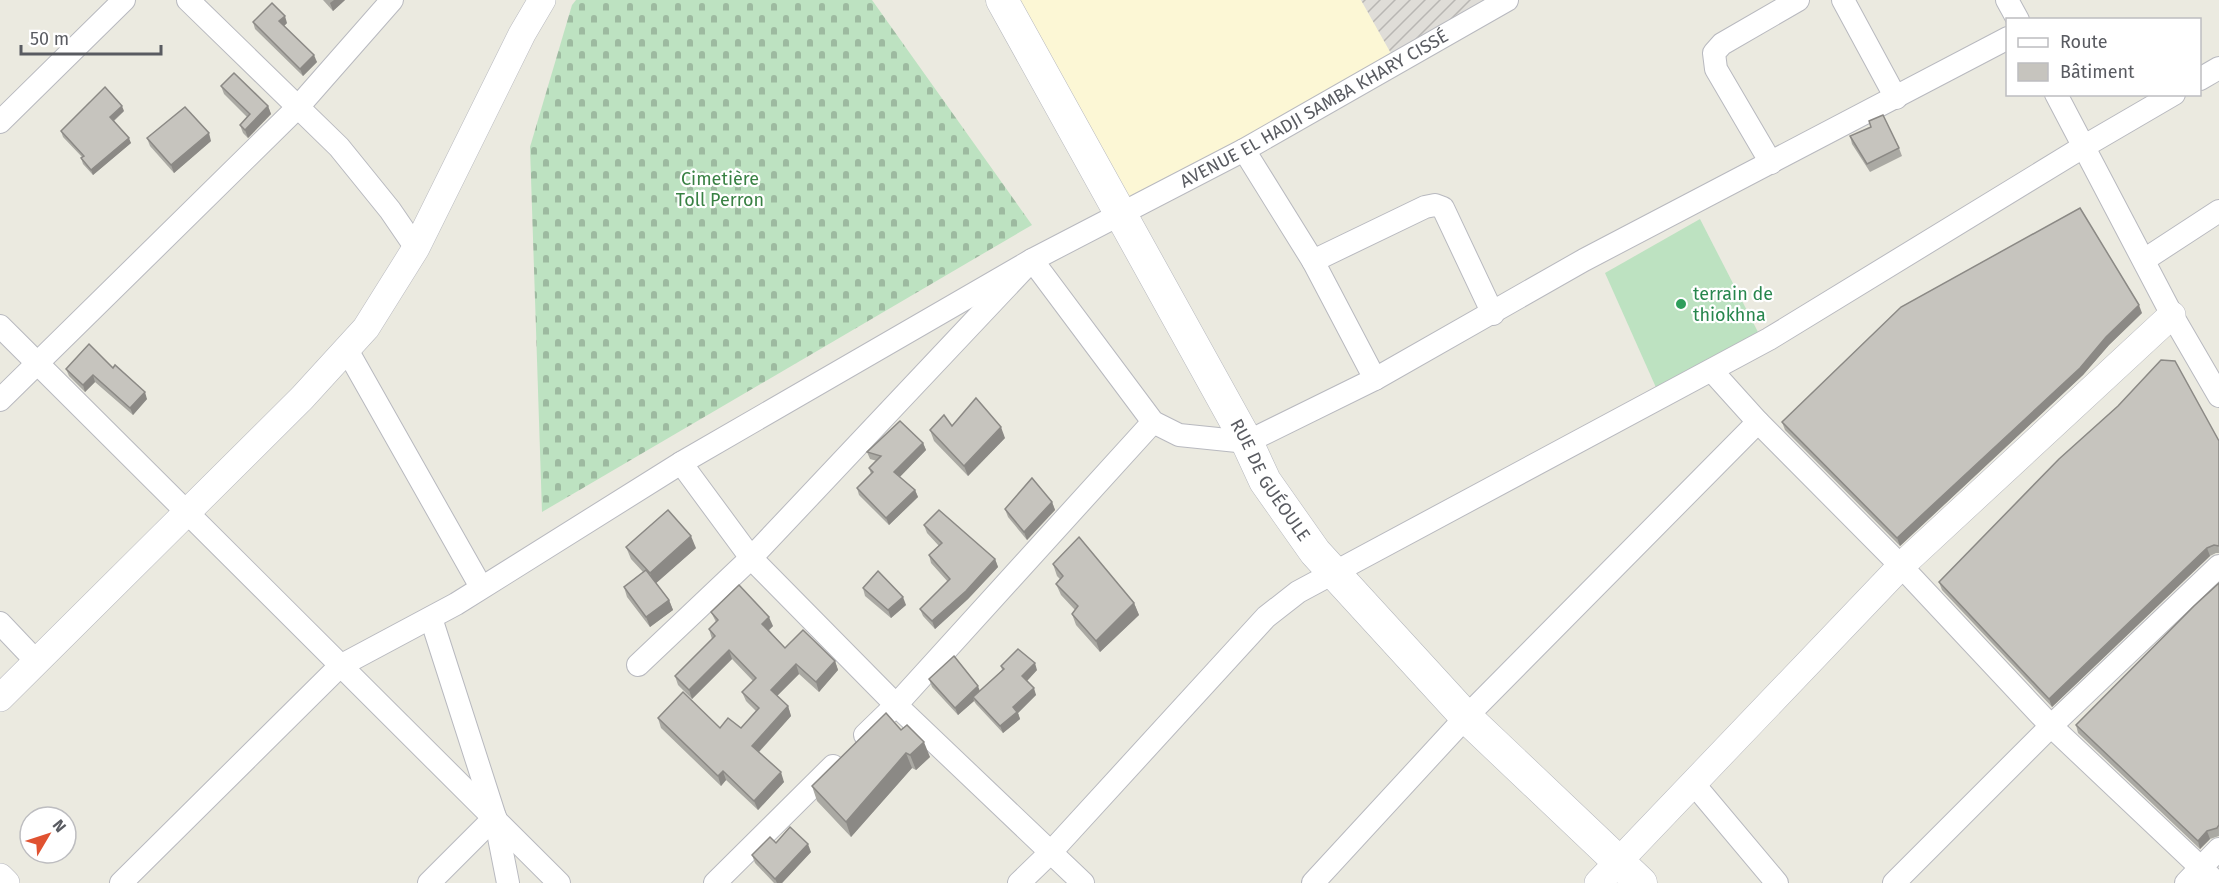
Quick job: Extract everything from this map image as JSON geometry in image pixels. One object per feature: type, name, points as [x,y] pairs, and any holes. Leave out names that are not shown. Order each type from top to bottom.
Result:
[{"type":"main road","name":"RUE DE GUÉOULE","points":[[1002,0],[1246,442],[1265,481],[1315,552],[1335,571],[1608,872],[1641,883]]},
{"type":"street","points":[[0,122],[124,0]]},
{"type":"street","points":[[188,0],[339,147],[366,179],[416,248]]},
{"type":"street","points":[[0,400],[298,106],[392,0]]},
{"type":"street","points":[[0,698],[187,513],[366,328],[416,248],[522,34],[542,0]]},
{"type":"street","name":"AVENUE EL HADJI SAMBA KHARY CISSÉ","points":[[121,883],[340,666],[431,618],[681,463],[1032,260],[1121,216],[1244,150],[1507,0]]},
{"type":"street","points":[[1771,163],[1716,69],[1714,53],[1722,44],[1798,0]]},
{"type":"street","points":[[1843,0],[1896,98]]},
{"type":"street","points":[[2007,0],[2017,18]]},
{"type":"street","points":[[638,665],[751,558],[1032,260],[1153,422],[1179,435],[1246,442],[1375,379],[1493,314],[1584,260],[2006,39]]},
{"type":"street","points":[[2201,78],[2219,68]]},
{"type":"street","points":[[2057,96],[2172,315],[2219,396]]},
{"type":"street","points":[[1019,883],[1051,852],[1266,617],[1298,592],[1712,371],[2171,96]]},
{"type":"street","points":[[1244,150],[1313,261],[1375,379]]},
{"type":"street","points":[[1313,261],[1425,207],[1435,205],[1443,208],[1493,314]]},
{"type":"street","points":[[2144,260],[2219,211]]},
{"type":"street","points":[[1608,872],[1901,566],[2172,315]]},
{"type":"street","points":[[0,326],[559,883]]},
{"type":"street","points":[[347,350],[481,587]]},
{"type":"street","points":[[1712,371],[1758,422],[1901,566],[2051,726],[2201,878],[2219,849]]},
{"type":"street","points":[[715,883],[896,705],[1153,422]]},
{"type":"street","points":[[1313,883],[1466,717],[1758,422]]},
{"type":"street","points":[[681,463],[751,558],[896,705],[1083,883]]},
{"type":"street","points":[[1894,883],[2051,726],[2219,566]]},
{"type":"street","points":[[431,618],[495,817],[508,883]]},
{"type":"street","points":[[0,623],[37,662]]},
{"type":"street","points":[[1693,783],[1777,883]]},
{"type":"street","points":[[429,883],[495,817]]},
{"type":"street","points":[[0,877],[6,883]]},
{"type":"shaded area","points":[[1008,0],[1361,0],[1397,64],[1126,218]]},
{"type":"shaded area","points":[[1361,0],[1518,0],[1397,64]]},
{"type":"green space","name":"Cimetière Toll Perron","points":[[576,0],[872,0],[1032,225],[542,512],[530,147],[572,5]]},
{"type":"green space","name":"terrain de thiokhna","points":[[1700,219],[1759,334],[1658,392],[1605,273]]},
{"type":"building","points":[[272,3],[285,16],[279,21],[314,55],[300,69],[253,22]]},
{"type":"building","points":[[234,73],[268,106],[245,130],[240,125],[250,114],[221,86]]},
{"type":"building","points":[[105,87],[122,106],[110,117],[129,138],[91,170],[81,158],[84,156],[61,131]]},
{"type":"building","points":[[185,107],[209,133],[171,165],[147,138]]},
{"type":"building","points":[[1883,115],[1899,148],[1867,164],[1850,136],[1871,127],[1869,121]]},
{"type":"building","points":[[2080,208],[2139,305],[2106,337],[2080,368],[1897,538],[1782,422],[1901,307]]},
{"type":"building","points":[[89,344],[113,368],[115,365],[145,392],[130,408],[93,375],[83,385],[66,369]]},
{"type":"building","points":[[2161,360],[2175,361],[2219,441],[2219,546],[2214,545],[2207,548],[2049,699],[1939,582],[2059,459],[2118,406]]},
{"type":"building","points":[[976,398],[1001,427],[964,466],[930,430],[944,415],[952,426]]},
{"type":"building","points":[[900,421],[923,443],[894,472],[915,490],[886,518],[857,488],[873,472],[869,468],[881,456],[867,452]]},
{"type":"building","points":[[1032,478],[1052,502],[1024,532],[1005,509]]},
{"type":"building","points":[[668,510],[691,536],[650,573],[626,547]]},
{"type":"building","points":[[939,510],[995,559],[966,591],[932,621],[920,609],[950,579],[929,555],[942,543],[924,525]]},
{"type":"building","points":[[1079,537],[1134,603],[1096,641],[1072,614],[1078,606],[1056,584],[1063,576],[1053,564]]},
{"type":"building","points":[[646,570],[669,600],[646,617],[624,587]]},
{"type":"building","points":[[878,571],[903,597],[888,610],[863,588]]},
{"type":"building","points":[[2219,583],[2219,825],[2207,831],[2198,841],[2076,725]]},
{"type":"building","points":[[739,585],[769,617],[762,624],[785,648],[803,630],[835,661],[816,682],[796,664],[771,690],[788,706],[752,746],[781,772],[754,801],[723,771],[718,776],[658,718],[683,692],[720,728],[728,718],[741,728],[759,708],[742,692],[756,678],[729,650],[689,690],[675,676],[715,636],[709,629],[718,620],[711,612]]},
{"type":"building","points":[[1018,649],[1035,663],[1022,676],[1034,688],[1013,707],[1017,712],[1000,726],[973,697],[1004,669],[1001,666]]},
{"type":"building","points":[[954,656],[978,686],[955,708],[929,679]]},
{"type":"building","points":[[886,713],[901,730],[907,725],[924,742],[910,755],[906,753],[846,822],[812,786]]},
{"type":"building","points":[[790,827],[808,844],[775,879],[752,855],[770,837],[776,843]]},
{"type":"place","name":"terrain de thiokhna","points":[[1681,304]]}]
